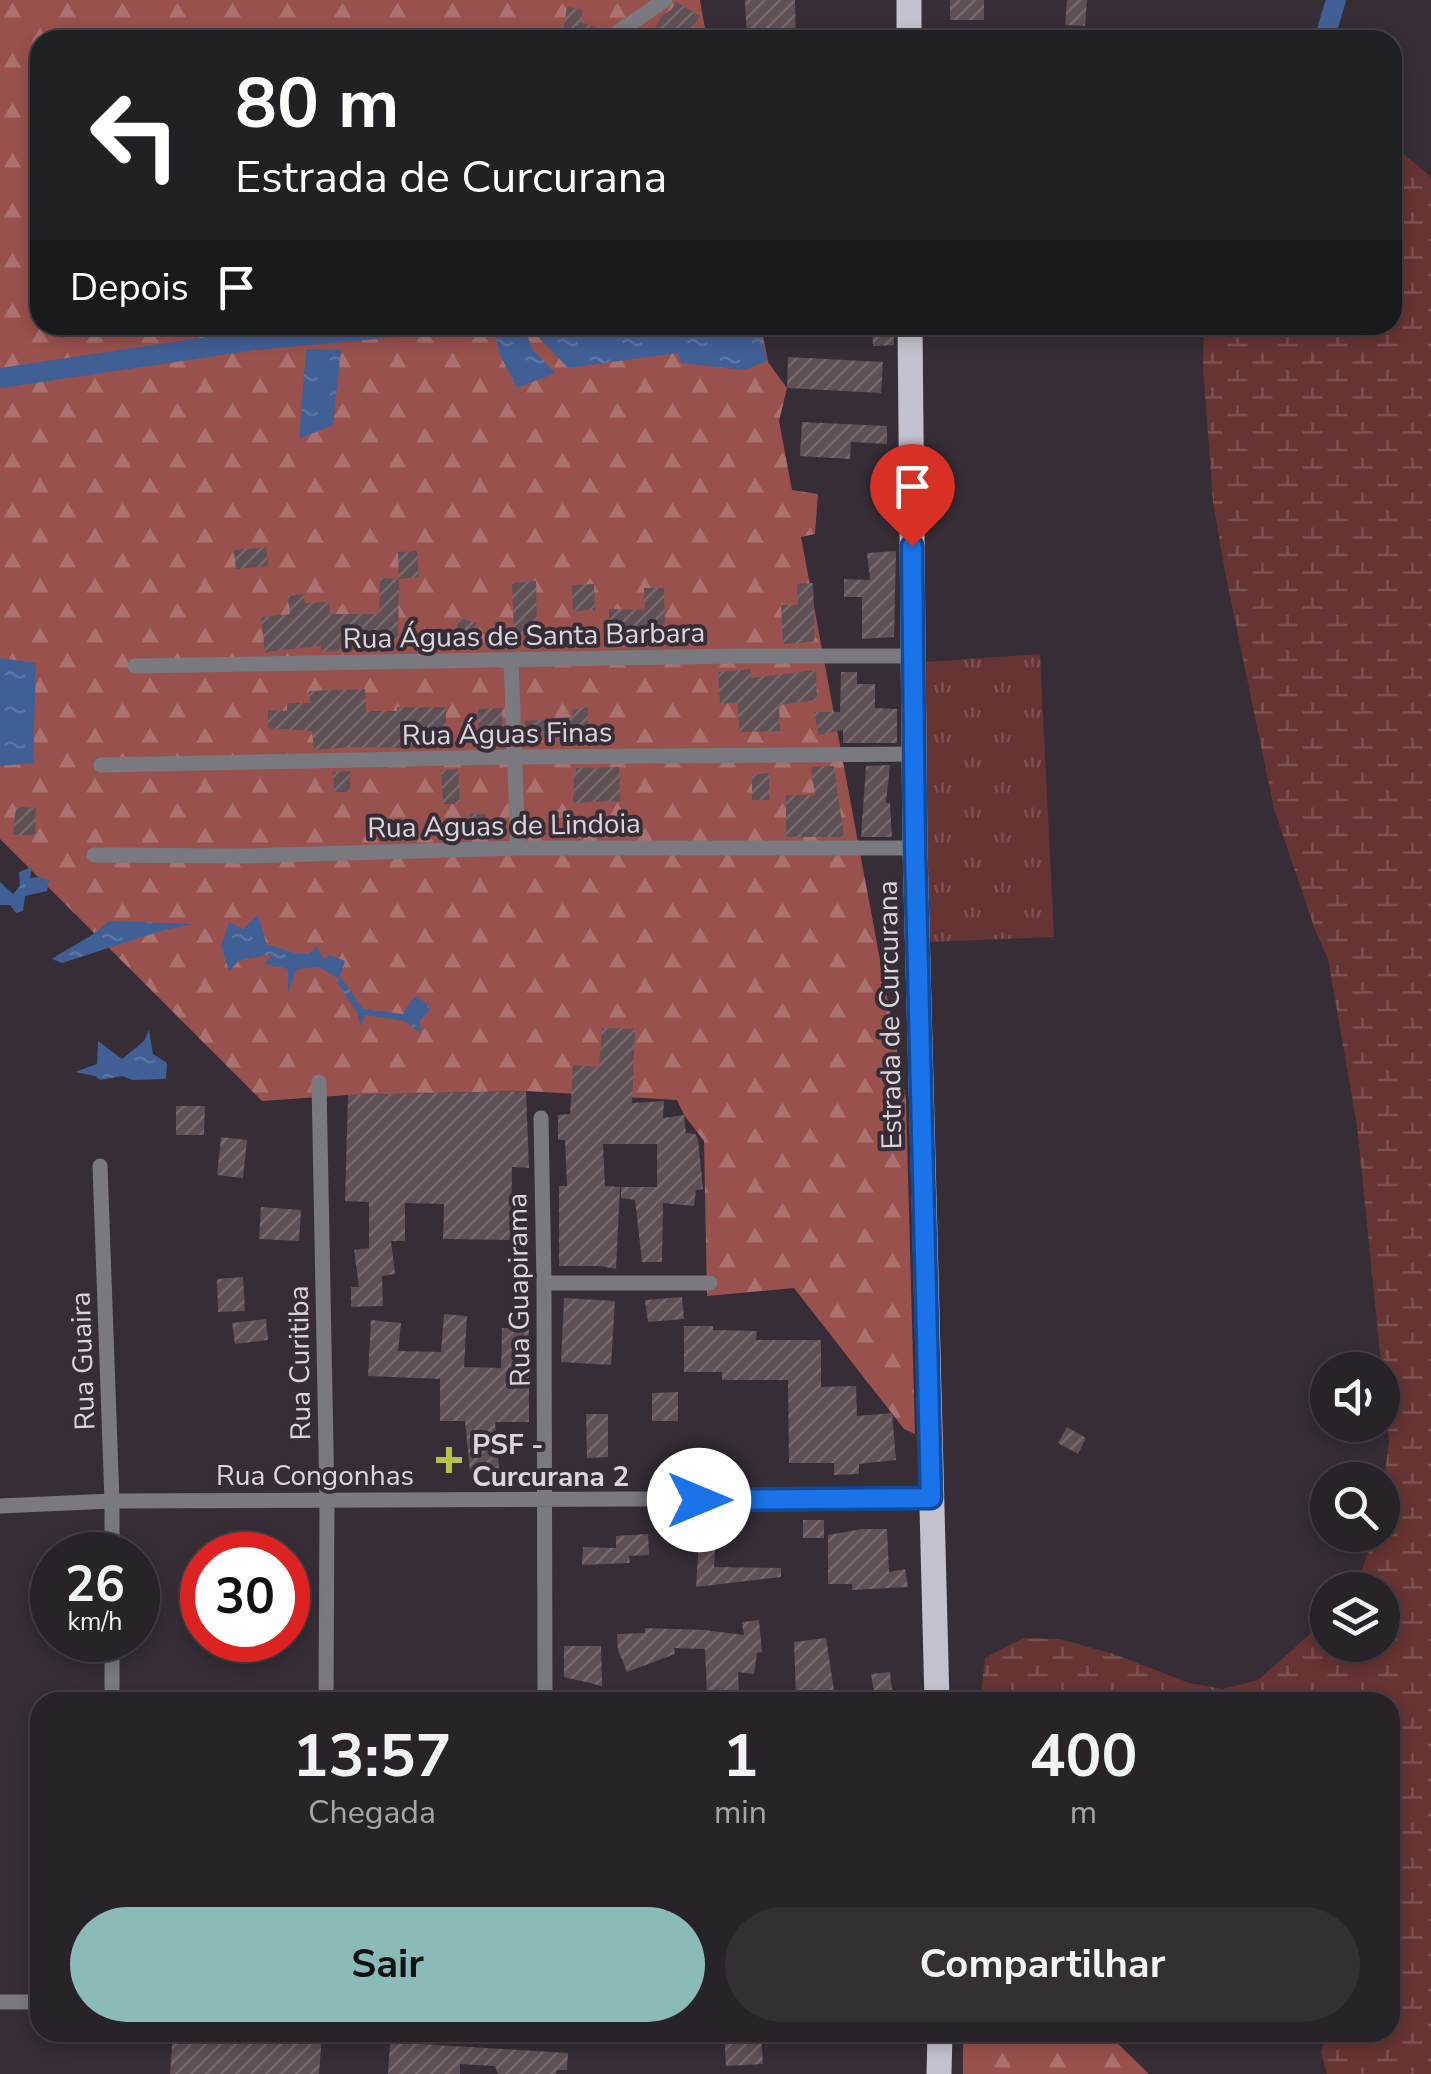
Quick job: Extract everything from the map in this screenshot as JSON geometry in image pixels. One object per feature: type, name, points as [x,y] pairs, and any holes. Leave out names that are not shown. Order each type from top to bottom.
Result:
[{"type":"main road","points":[[909,0],[909,30]]},
{"type":"main road","name":"Estrada de Curcurana","points":[[910,335],[915,848],[937,1692]]},
{"type":"main road","points":[[939,2074],[940,2042]]},
{"type":"street","points":[[621,30],[665,0]]},
{"type":"street","name":"Rua Águas de Santa Barbara","points":[[135,666],[914,656]]},
{"type":"street","points":[[511,660],[518,848]]},
{"type":"street","name":"Rua Águas Finas","points":[[100,764],[915,754]]},
{"type":"street","name":"Rua Aguas de Lindoia","points":[[94,855],[246,856],[518,848],[915,848]]},
{"type":"street","name":"Rua Curitiba","points":[[318,1082],[327,1500],[326,1692]]},
{"type":"street","name":"Rua Guapirama","points":[[541,1118],[545,1692]]},
{"type":"street","name":"Rua Guaira","points":[[100,1166],[112,1532]]},
{"type":"street","points":[[544,1283],[710,1283]]},
{"type":"street","name":"Rua Congonhas","points":[[0,1506],[112,1501],[931,1498]]},
{"type":"street","points":[[112,1662],[112,1692]]},
{"type":"street","points":[[0,2002],[30,2002]]},
{"type":"green space","points":[[0,0],[700,0],[705,30],[30,30],[30,335],[763,335],[768,362],[787,388],[779,421],[792,490],[818,494],[815,534],[801,537],[906,1099],[915,1434],[904,1429],[794,1288],[707,1296],[704,1141],[677,1100],[526,1091],[262,1101],[0,839]]},
{"type":"green space","points":[[1402,153],[1431,177],[1431,2074],[1327,2074],[1321,2051],[1325,2042],[1400,2042],[1400,1692],[981,1692],[985,1658],[1023,1638],[1060,1639],[1114,1654],[1189,1683],[1223,1689],[1258,1680],[1310,1634],[1310,1662],[1400,1662],[1400,1572],[1361,1572],[1369,1552],[1400,1552],[1400,1462],[1386,1462],[1389,1442],[1400,1442],[1400,1352],[1380,1352],[1357,1126],[1328,959],[1274,809],[1213,502],[1204,335],[1402,335]]},
{"type":"green space","points":[[1040,654],[1054,937],[927,942],[926,662]]},
{"type":"green space","points":[[963,2042],[1116,2042],[1149,2074],[963,2074]]},
{"type":"water","points":[[495,335],[527,335],[533,350],[555,373],[517,388],[499,353]]},
{"type":"water","points":[[536,335],[760,335],[767,361],[744,370],[681,363],[678,353],[568,368]]},
{"type":"water","points":[[306,349],[341,350],[333,425],[299,439]]},
{"type":"water","points":[[0,658],[36,663],[33,763],[0,766]]},
{"type":"water","points":[[32,867],[30,878],[49,880],[47,891],[25,896],[23,911],[16,913],[10,905],[0,905],[0,882],[13,894],[20,886],[19,872]]},
{"type":"water","points":[[258,915],[267,945],[303,954],[317,946],[323,959],[330,955],[345,961],[340,976],[363,1009],[403,1014],[417,996],[431,1008],[420,1020],[421,1034],[405,1021],[365,1015],[361,1026],[357,1012],[338,984],[339,979],[319,967],[297,969],[288,992],[288,969],[264,964],[273,954],[240,960],[229,971],[221,946],[229,922],[243,929]]},
{"type":"water","points":[[109,921],[193,924],[62,963],[52,959]]},
{"type":"water","points":[[149,1030],[153,1054],[167,1063],[166,1079],[133,1080],[122,1076],[100,1080],[75,1072],[97,1064],[98,1041],[122,1059],[144,1041]]},
{"type":"building","points":[[745,0],[795,0],[796,30],[746,30]]},
{"type":"building","points":[[950,0],[984,0],[984,20],[950,20]]},
{"type":"building","points":[[1067,0],[1087,0],[1085,26],[1065,25]]},
{"type":"building","points":[[676,2],[700,16],[692,30],[654,30]]},
{"type":"building","points":[[567,7],[583,10],[580,22],[603,30],[564,30]]},
{"type":"building","points":[[872,335],[894,335],[894,345],[873,346]]},
{"type":"building","points":[[788,357],[883,362],[881,393],[787,388]]},
{"type":"building","points":[[802,422],[887,426],[887,444],[851,442],[850,459],[800,456]]},
{"type":"building","points":[[266,547],[268,566],[236,569],[234,550]]},
{"type":"building","points":[[417,551],[419,577],[399,579],[398,552]]},
{"type":"building","points":[[896,551],[894,637],[862,639],[862,597],[844,597],[844,579],[870,580],[867,553]]},
{"type":"building","points":[[380,578],[399,579],[398,640],[361,638],[361,649],[321,652],[321,646],[265,652],[261,617],[290,614],[288,596],[303,594],[305,603],[329,602],[330,614],[379,614]]},
{"type":"building","points":[[536,581],[537,633],[514,634],[512,583]]},
{"type":"building","points":[[813,583],[815,642],[783,644],[781,605],[798,605],[797,584]]},
{"type":"building","points":[[594,584],[595,610],[573,611],[572,585]]},
{"type":"building","points":[[644,588],[664,588],[665,632],[609,632],[609,609],[645,610]]},
{"type":"building","points":[[460,618],[476,623],[472,633],[475,649],[455,649],[454,636]]},
{"type":"building","points":[[751,669],[751,678],[816,670],[817,700],[779,705],[780,731],[739,732],[738,702],[720,704],[718,672]]},
{"type":"building","points":[[841,672],[857,672],[857,684],[875,684],[875,708],[897,709],[897,743],[843,743],[843,730],[819,735],[814,712],[840,712]]},
{"type":"building","points":[[365,689],[366,711],[446,707],[446,729],[414,729],[414,748],[314,750],[312,731],[268,728],[268,710],[287,711],[287,703],[310,703],[309,691]]},
{"type":"building","points":[[588,707],[588,733],[525,734],[525,721],[573,717],[572,710]]},
{"type":"building","points":[[502,708],[503,746],[479,746],[478,709]]},
{"type":"building","points":[[890,765],[886,803],[890,803],[892,837],[861,837],[866,766]]},
{"type":"building","points":[[834,766],[844,837],[786,837],[786,795],[815,795],[811,767]]},
{"type":"building","points":[[619,767],[620,801],[573,803],[576,768]]},
{"type":"building","points":[[458,769],[460,804],[443,804],[441,770]]},
{"type":"building","points":[[350,771],[350,792],[334,792],[333,772]]},
{"type":"building","points":[[769,773],[769,800],[752,800],[752,775]]},
{"type":"building","points":[[16,807],[36,808],[35,835],[13,835]]},
{"type":"building","points":[[470,813],[486,814],[485,838],[469,838]]},
{"type":"building","points":[[602,1028],[635,1029],[632,1103],[664,1101],[663,1118],[684,1115],[686,1133],[695,1134],[698,1139],[703,1189],[696,1190],[694,1206],[663,1203],[662,1262],[642,1262],[635,1200],[621,1198],[621,1187],[657,1187],[657,1144],[603,1144],[605,1186],[620,1187],[616,1269],[559,1266],[559,1186],[567,1186],[565,1140],[558,1140],[558,1115],[570,1114],[573,1065],[599,1067]]},
{"type":"building","points":[[526,1091],[529,1168],[512,1167],[511,1240],[443,1239],[444,1204],[405,1203],[405,1241],[391,1241],[395,1274],[382,1276],[383,1306],[351,1307],[351,1287],[359,1287],[354,1250],[369,1248],[369,1202],[345,1201],[348,1095]]},
{"type":"building","points":[[176,1106],[205,1106],[204,1135],[176,1135]]},
{"type":"building","points":[[221,1137],[247,1140],[243,1178],[217,1175]]},
{"type":"building","points":[[261,1207],[301,1210],[299,1241],[259,1239]]},
{"type":"building","points":[[243,1277],[245,1311],[218,1312],[217,1279]]},
{"type":"building","points":[[682,1297],[684,1319],[648,1322],[645,1300]]},
{"type":"building","points":[[564,1298],[615,1301],[611,1365],[561,1362]]},
{"type":"building","points":[[444,1314],[467,1316],[464,1367],[501,1368],[502,1328],[529,1328],[529,1422],[495,1422],[499,1469],[470,1472],[465,1421],[440,1421],[440,1379],[368,1376],[371,1320],[401,1323],[398,1351],[441,1352]]},
{"type":"building","points":[[266,1319],[268,1340],[235,1344],[232,1323]]},
{"type":"building","points":[[684,1326],[757,1331],[756,1340],[821,1340],[821,1387],[856,1386],[857,1416],[892,1413],[896,1460],[859,1464],[859,1474],[834,1475],[834,1463],[789,1463],[788,1380],[722,1380],[722,1372],[684,1372]]},
{"type":"building","points":[[678,1392],[678,1421],[652,1421],[652,1393]]},
{"type":"building","points":[[586,1414],[608,1414],[608,1457],[587,1458]]},
{"type":"building","points":[[1067,1427],[1086,1438],[1078,1454],[1058,1443]]},
{"type":"building","points":[[803,1520],[824,1520],[824,1538],[803,1538]]},
{"type":"building","points":[[887,1529],[889,1572],[905,1569],[908,1587],[852,1590],[852,1584],[828,1584],[828,1535]]},
{"type":"building","points":[[648,1534],[649,1555],[629,1556],[630,1563],[582,1565],[583,1547],[616,1548],[616,1536]]},
{"type":"building","points":[[699,1539],[716,1540],[714,1567],[781,1568],[781,1577],[696,1587]]},
{"type":"building","points":[[759,1620],[762,1652],[757,1653],[754,1674],[738,1672],[739,1691],[707,1692],[705,1649],[674,1648],[675,1654],[627,1672],[618,1650],[617,1634],[645,1633],[645,1628],[744,1635],[742,1622]]},
{"type":"building","points":[[826,1638],[834,1692],[796,1692],[794,1642]]},
{"type":"building","points":[[564,1646],[601,1646],[602,1686],[564,1677]]},
{"type":"building","points":[[890,1672],[892,1690],[874,1692],[871,1674]]},
{"type":"building","points":[[172,2042],[321,2042],[319,2074],[170,2074]]},
{"type":"building","points":[[390,2042],[568,2053],[567,2070],[557,2070],[556,2074],[498,2074],[495,2066],[460,2064],[460,2074],[388,2074]]},
{"type":"building","points":[[725,2042],[762,2042],[763,2064],[726,2066]]},
{"type":"waterway","points":[[1327,30],[1336,0]]},
{"type":"waterway","points":[[0,378],[310,335]]},
{"type":"place","name":"PSF - Curcurana 2","points":[[449,1460]]},
{"type":"route","points":[[699,1500],[931,1498],[915,848],[912,546]]}]
